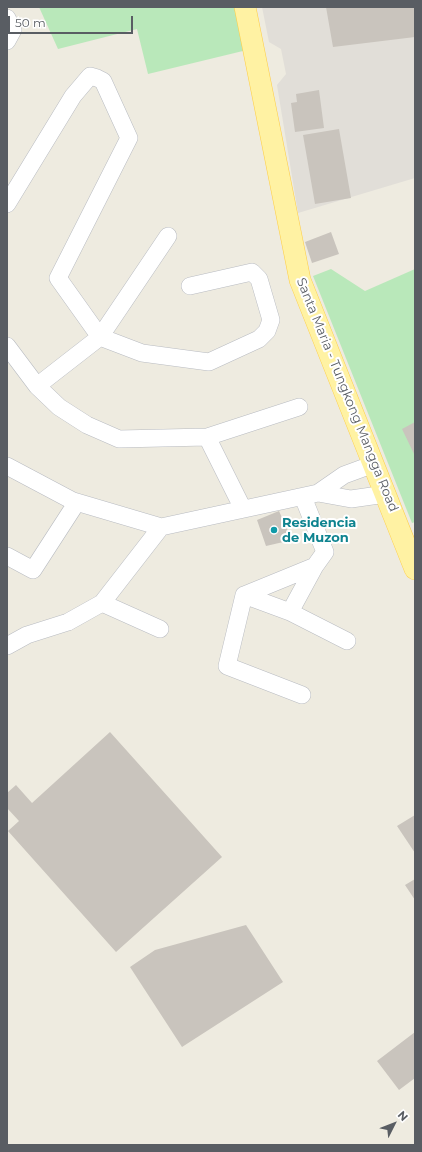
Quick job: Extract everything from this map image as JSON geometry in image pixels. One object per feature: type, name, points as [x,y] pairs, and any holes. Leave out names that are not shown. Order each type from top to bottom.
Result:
[{"type":"main road","name":"Santa Maria - Tungkong Mangga Road","points":[[245,7],[300,280],[415,569]]},
{"type":"street","points":[[7,18],[13,30],[7,41]]},
{"type":"street","points":[[7,204],[73,96],[90,76],[97,78],[103,81],[129,138],[58,278],[100,337],[142,353],[209,362],[259,339],[267,331],[271,320],[258,279],[252,272],[190,286]]},
{"type":"street","points":[[37,386],[100,337],[168,236]]},
{"type":"street","points":[[7,346],[37,386],[58,407],[87,424],[119,439],[207,437],[299,407]]},
{"type":"street","points":[[207,437],[243,509]]},
{"type":"street","points":[[310,495],[344,475],[374,464]]},
{"type":"street","points":[[7,466],[77,502],[161,527],[310,495],[351,499],[386,494]]},
{"type":"street","points":[[290,612],[315,566],[325,552],[310,495]]},
{"type":"street","points":[[7,556],[33,570],[77,502]]},
{"type":"street","points":[[7,646],[27,636],[68,622],[102,603],[161,527]]},
{"type":"street","points":[[244,595],[315,566]]},
{"type":"street","points":[[244,595],[290,612],[347,641]]},
{"type":"street","points":[[244,595],[227,666],[302,695]]},
{"type":"street","points":[[102,603],[160,629]]},
{"type":"shaded area","points":[[262,7],[415,7],[415,178],[298,213],[277,85],[286,74],[281,49],[269,42]]},
{"type":"green space","points":[[39,7],[238,7],[247,50],[148,74],[137,29],[58,49]]},
{"type":"green space","points":[[331,269],[365,291],[415,269],[415,522],[412,523],[313,276]]},
{"type":"building","points":[[326,7],[415,7],[415,37],[333,47]]},
{"type":"building","points":[[319,90],[324,128],[295,132],[291,103],[297,102],[296,94]]},
{"type":"building","points":[[339,129],[351,198],[315,204],[303,135]]},
{"type":"building","points":[[331,232],[339,254],[312,263],[305,242]]},
{"type":"building","points":[[415,422],[415,456],[402,429]]},
{"type":"building","name":"Residencia de Muzon","points":[[279,511],[292,540],[266,546],[257,520]]},
{"type":"building","points":[[110,732],[222,857],[116,952],[8,831],[19,821],[7,808],[7,793],[16,785],[32,803]]},
{"type":"building","points":[[415,815],[415,853],[397,826]]},
{"type":"building","points":[[415,879],[415,900],[405,885]]},
{"type":"building","points":[[246,925],[283,982],[182,1047],[130,967],[155,950]]},
{"type":"building","points":[[415,1032],[415,1078],[399,1090],[377,1061]]},
{"type":"place","name":"Residencia de Muzon","points":[[274,530]]}]
